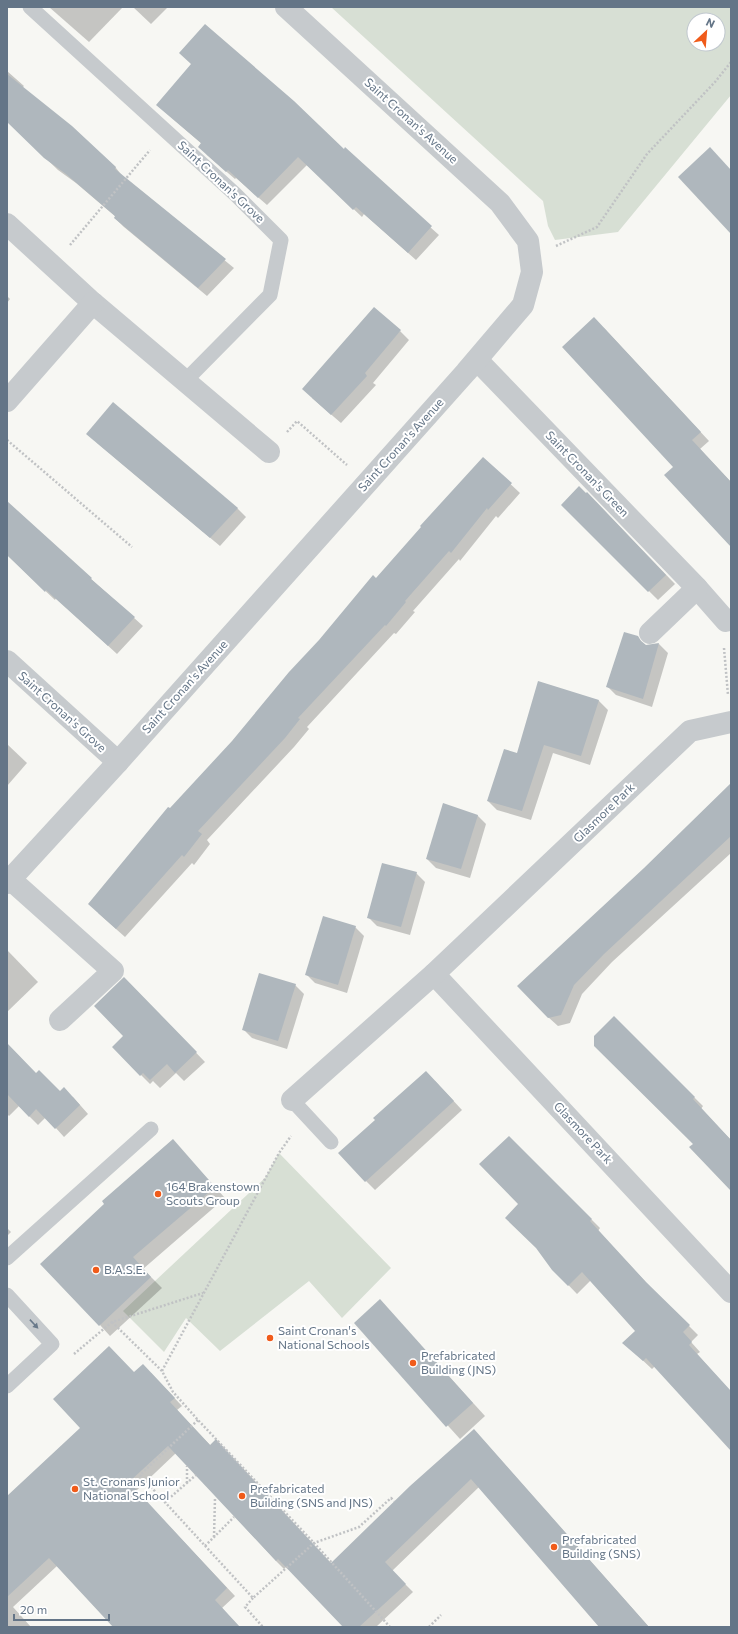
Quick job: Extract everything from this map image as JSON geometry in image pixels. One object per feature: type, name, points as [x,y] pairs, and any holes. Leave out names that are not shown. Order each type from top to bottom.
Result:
[{"type":"street","name":"Saint Cronan's Avenue","points":[[9,881],[118,762],[477,360],[523,305],[532,272],[528,241],[500,202],[286,7]]},
{"type":"street","points":[[7,224],[54,265],[94,303],[269,452]]},
{"type":"street","points":[[7,401],[94,303]]},
{"type":"street","name":"Saint Cronan's Green","points":[[477,360],[696,588],[726,622]]},
{"type":"street","points":[[650,633],[696,588]]},
{"type":"street","name":"Saint Cronan's Grove","points":[[7,661],[118,762]]},
{"type":"street","name":"Glasmore Park","points":[[292,1100],[434,974],[690,731],[731,722]]},
{"type":"street","points":[[9,881],[113,972],[60,1020]]},
{"type":"street","name":"Glasmore Park","points":[[434,974],[731,1292]]},
{"type":"lane","name":"Saint Cronan's Grove","points":[[30,7],[235,194],[281,240],[270,295],[186,380]]},
{"type":"lane","points":[[292,1100],[331,1142]]},
{"type":"lane","points":[[7,1258],[151,1129]]},
{"type":"lane","points":[[7,1295],[52,1344],[7,1386]]},
{"type":"path","points":[[530,258],[597,227],[647,154],[715,82],[731,62]]},
{"type":"path","points":[[54,265],[166,131]]},
{"type":"path","points":[[269,452],[297,421],[348,466]]},
{"type":"path","points":[[7,440],[132,547]]},
{"type":"path","points":[[726,622],[724,655],[729,697]]},
{"type":"path","points":[[162,1371],[279,1152],[306,1116]]},
{"type":"path","points":[[72,1356],[112,1322],[203,1293]]},
{"type":"path","points":[[112,1322],[162,1371],[173,1392],[314,1542],[390,1627]]},
{"type":"path","points":[[198,1420],[140,1475],[253,1598]]},
{"type":"path","points":[[187,1466],[187,1483]]},
{"type":"path","points":[[165,1502],[196,1475]]},
{"type":"path","points":[[214,1538],[215,1498]]},
{"type":"path","points":[[263,1627],[244,1606],[314,1542],[360,1528],[391,1498],[394,1501]]},
{"type":"path","points":[[205,1546],[234,1517]]},
{"type":"path","points":[[429,1627],[440,1615]]},
{"type":"shaded area","points":[[331,7],[731,7],[731,95],[618,232],[555,240],[548,226],[543,201]]},
{"type":"shaded area","points":[[279,1153],[391,1268],[342,1318],[309,1281],[220,1351],[186,1318],[164,1352],[123,1311],[265,1178]]},
{"type":"building","points":[[205,24],[294,101],[344,149],[345,147],[432,226],[408,253],[356,207],[353,210],[298,157],[258,198],[228,170],[226,172],[198,147],[201,143],[156,105],[191,64],[179,53]]},
{"type":"building","points":[[7,74],[72,126],[116,167],[115,169],[226,259],[198,288],[114,218],[115,216],[66,174],[44,158],[7,122]]},
{"type":"building","points":[[710,147],[731,170],[731,234],[678,177]]},
{"type":"building","points":[[374,307],[401,330],[365,373],[367,376],[331,415],[302,389]]},
{"type":"building","points":[[594,317],[701,432],[692,440],[731,482],[731,547],[664,475],[673,467],[562,347]]},
{"type":"building","points":[[113,402],[238,508],[210,538],[86,434]]},
{"type":"building","points":[[483,457],[512,483],[488,510],[487,508],[451,553],[449,551],[405,601],[406,602],[386,626],[385,625],[298,718],[300,719],[285,738],[198,831],[202,834],[184,857],[182,855],[116,929],[88,904],[168,807],[170,808],[232,741],[289,672],[319,640],[373,575],[376,578],[421,527],[420,526]]},
{"type":"building","points":[[579,486],[586,493],[587,492],[666,575],[648,592],[561,505]]},
{"type":"building","points":[[7,501],[92,578],[91,579],[135,617],[108,646],[46,590],[45,592],[7,555]]},
{"type":"building","points":[[624,632],[638,636],[646,645],[659,643],[643,699],[606,687]]},
{"type":"building","points":[[538,681],[599,700],[581,756],[544,745],[522,811],[487,801],[504,749],[517,753]]},
{"type":"building","points":[[731,783],[731,836],[604,954],[574,985],[561,1015],[548,1018],[517,986],[644,868]]},
{"type":"building","points":[[443,803],[478,815],[461,869],[426,859]]},
{"type":"building","points":[[382,863],[417,872],[401,927],[367,918]]},
{"type":"building","points":[[323,916],[356,926],[338,985],[305,975]]},
{"type":"building","points":[[259,973],[296,984],[278,1041],[242,1030]]},
{"type":"building","points":[[124,977],[197,1052],[175,1073],[167,1064],[150,1080],[143,1073],[140,1076],[112,1047],[123,1036],[94,1006]]},
{"type":"building","points":[[614,1016],[695,1097],[693,1099],[731,1140],[731,1191],[689,1147],[693,1144],[594,1046],[594,1036]]},
{"type":"building","points":[[7,1043],[36,1073],[39,1070],[60,1091],[64,1087],[80,1105],[55,1129],[36,1109],[29,1117],[7,1094]]},
{"type":"building","points":[[426,1071],[454,1101],[365,1182],[338,1153],[375,1120],[373,1118]]},
{"type":"building","points":[[509,1136],[592,1219],[590,1221],[646,1282],[690,1325],[683,1332],[692,1342],[689,1345],[731,1391],[731,1451],[646,1358],[643,1361],[622,1343],[635,1331],[582,1272],[568,1286],[552,1270],[536,1248],[505,1218],[518,1204],[479,1164]]},
{"type":"building","points":[[173,1139],[215,1187],[133,1257],[151,1277],[99,1326],[40,1264],[104,1204],[102,1201]]},
{"type":"building","name":"Prefabricated Building (JNS)","points":[[380,1299],[473,1403],[446,1427],[354,1323]]},
{"type":"building","points":[[109,1346],[134,1372],[143,1364],[175,1398],[170,1402],[210,1445],[216,1439],[331,1563],[410,1486],[474,1429],[649,1627],[599,1627],[471,1479],[385,1562],[406,1584],[359,1627],[343,1627],[278,1559],[276,1561],[168,1446],[129,1482],[227,1588],[215,1600],[240,1627],[113,1627],[49,1558],[7,1597],[7,1496],[80,1428],[53,1399]]},
{"type":"place","name":"164 Brakenstown Scouts Group","points":[[158,1194]]},
{"type":"place","name":"B.A.S.E.","points":[[96,1270]]},
{"type":"place","name":"Saint Cronan's National Schools","points":[[270,1338]]},
{"type":"place","name":"Prefabricated Building (JNS)","points":[[413,1363]]},
{"type":"place","name":"St. Cronans Junior National School","points":[[75,1489]]},
{"type":"place","name":"Prefabricated Building (SNS and JNS)","points":[[242,1496]]},
{"type":"place","name":"Prefabricated Building (SNS)","points":[[554,1547]]}]
